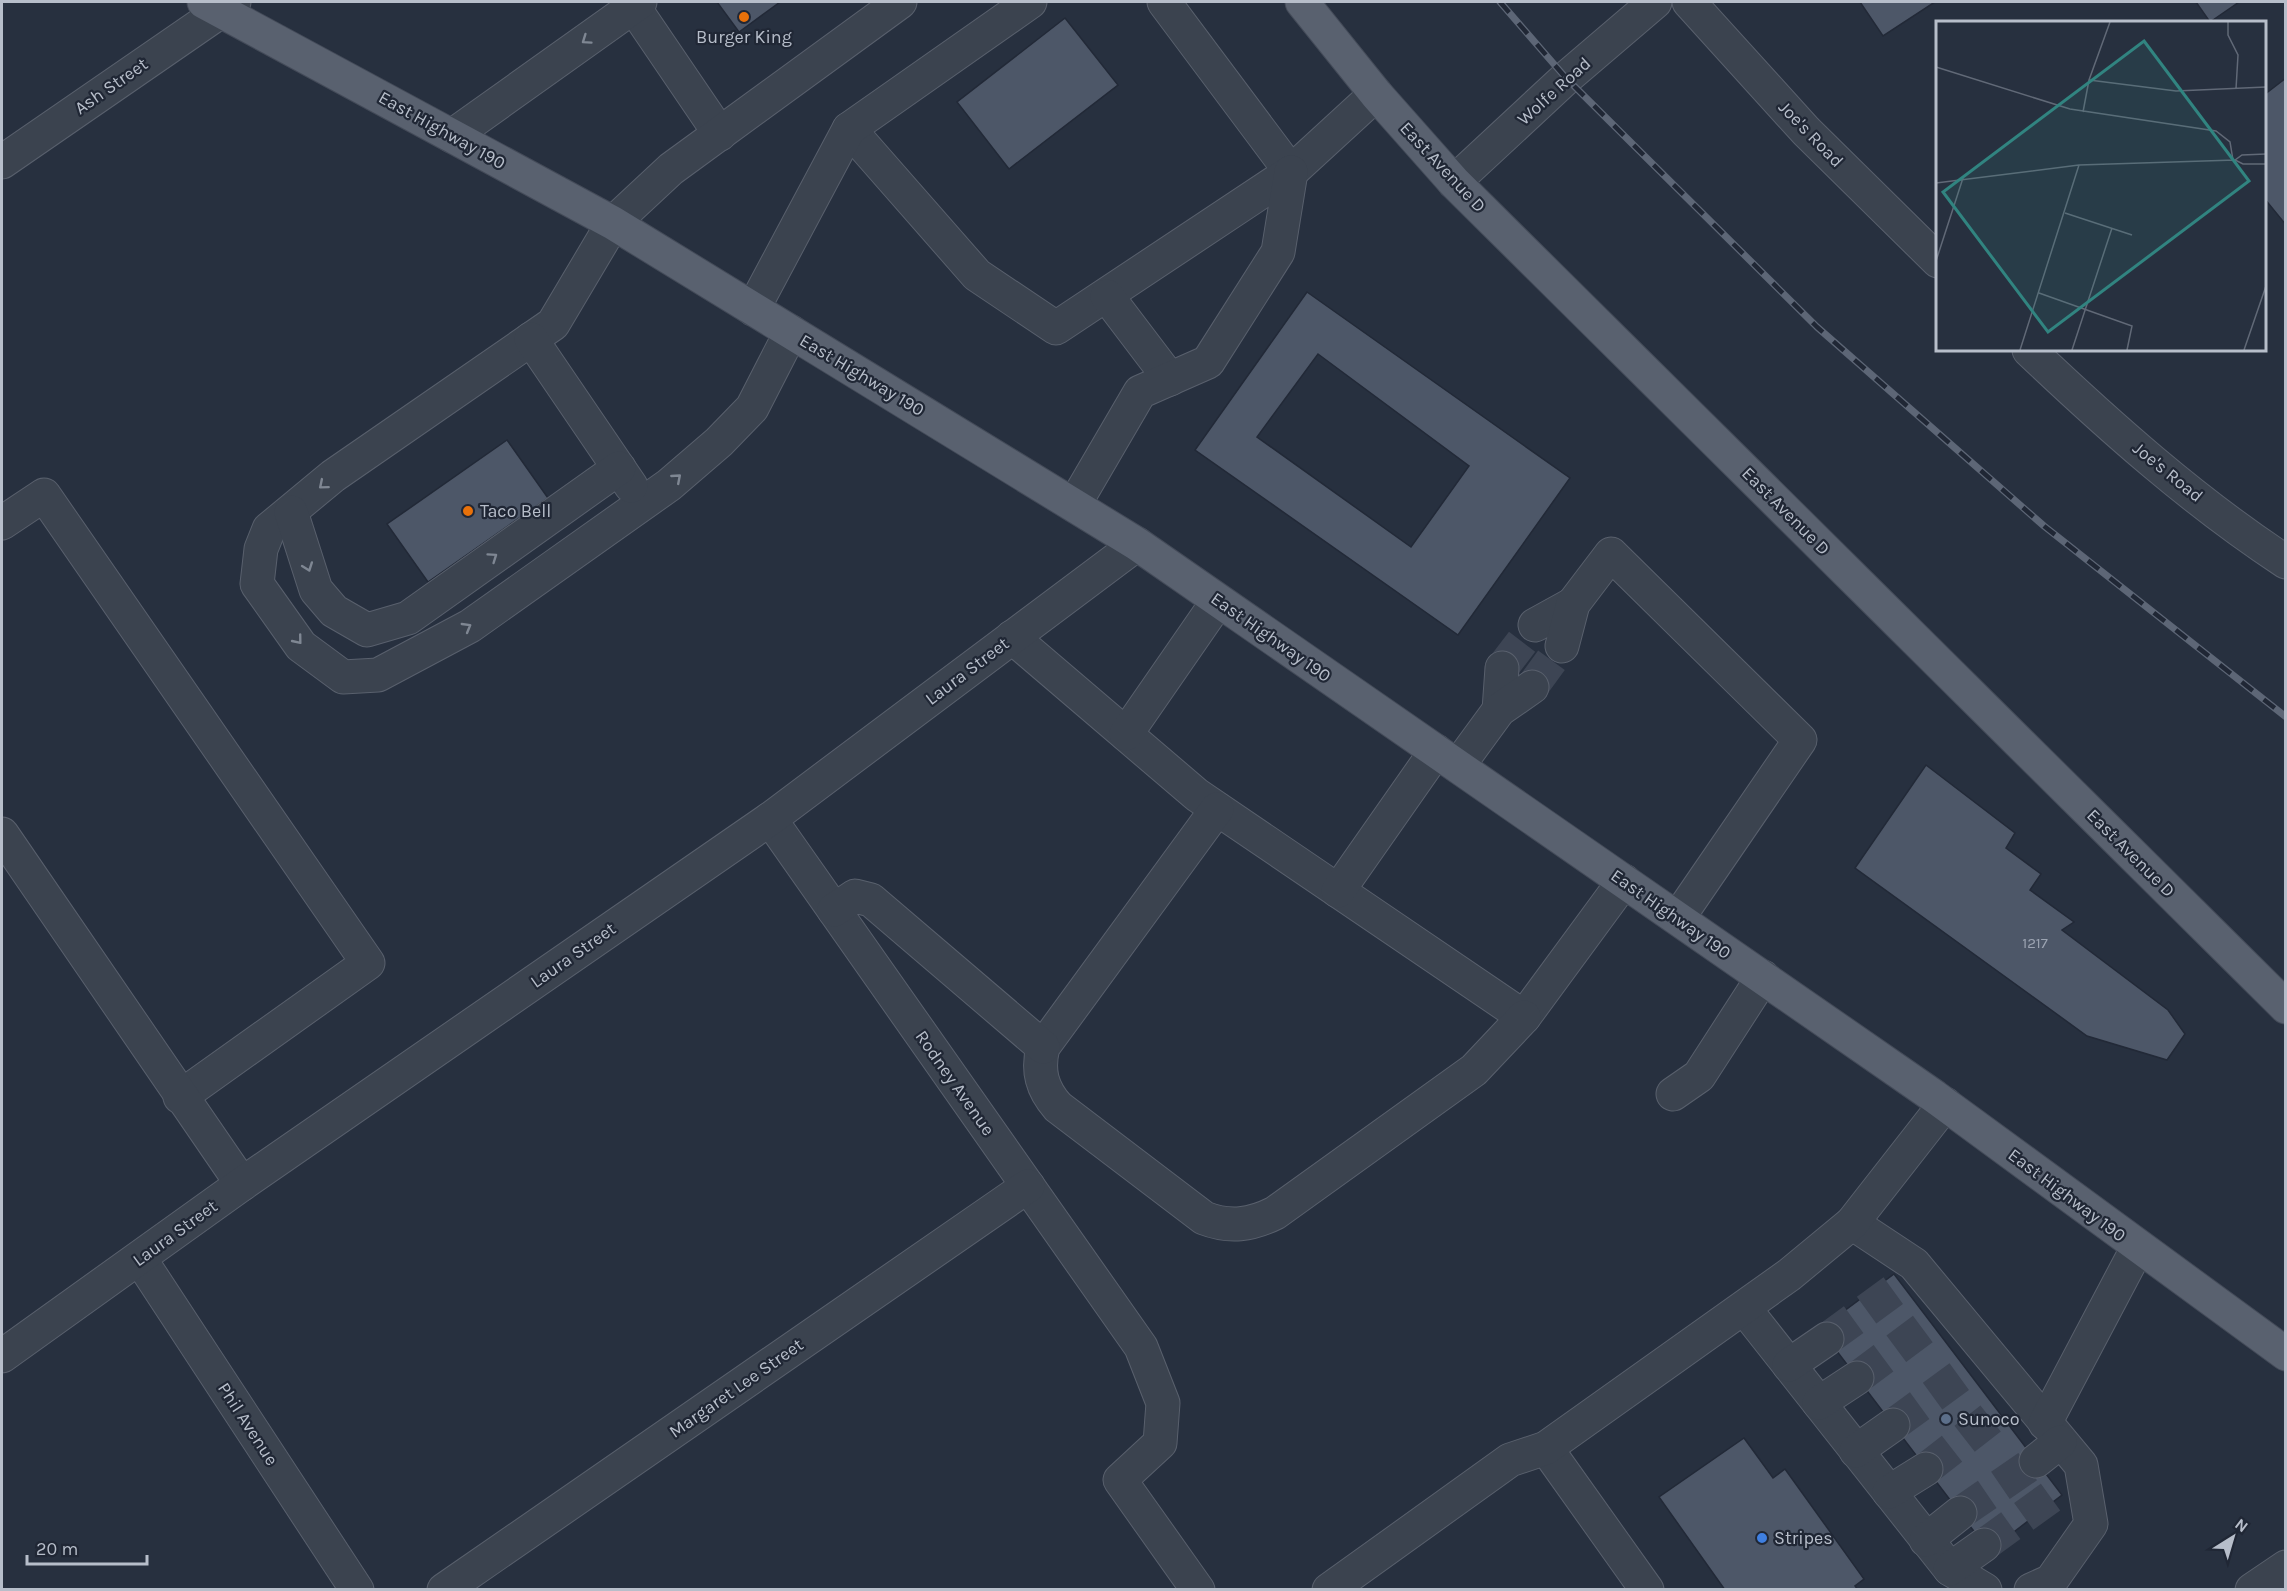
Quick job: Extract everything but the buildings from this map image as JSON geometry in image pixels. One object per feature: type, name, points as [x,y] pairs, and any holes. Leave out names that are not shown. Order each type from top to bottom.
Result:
[{"type":"main road","name":"East Avenue D","points":[[1302,2],[1376,94],[1454,182],[2286,1007]]},
{"type":"main road","name":"East Highway 190","points":[[220,4],[452,136],[613,223],[1137,544],[1945,1104],[2138,1247],[2283,1347]]},
{"type":"street","points":[[791,332],[752,408],[719,442],[669,485],[470,626],[378,675],[344,677],[301,646],[257,584],[261,549],[270,529],[333,476],[552,324],[613,223],[671,169],[900,2]]},
{"type":"street","points":[[753,309],[849,129],[1029,2]]},
{"type":"street","points":[[1074,505],[1140,392],[1208,362],[1278,252],[1291,172],[1164,2]]},
{"type":"street","name":"Wolfe Road","points":[[1454,182],[1566,78],[1654,2]]},
{"type":"street","name":"Joe's Road","points":[[1689,2],[1806,131],[1936,259]]},
{"type":"street","name":"Ash Street","points":[[2,162],[220,4]]},
{"type":"street","points":[[452,136],[637,4],[720,134]]},
{"type":"street","points":[[849,129],[978,275],[1056,328],[1291,172],[1376,94]]},
{"type":"street","points":[[1107,296],[1170,379]]},
{"type":"street","points":[[531,339],[643,503]]},
{"type":"street","name":"Joe's Road","points":[[2030,351],[2097,414],[2248,537],[2286,562]]},
{"type":"street","points":[[291,512],[316,590],[333,611],[367,630],[408,618],[619,468]]},
{"type":"street","points":[[2,523],[44,495],[368,963],[180,1097]]},
{"type":"street","name":"Laura Street","points":[[2,1356],[242,1184],[770,819],[1137,544]]},
{"type":"street","points":[[1562,646],[1573,604],[1611,554],[1800,740],[1677,918]]},
{"type":"street","points":[[1126,734],[1218,601]]},
{"type":"street","points":[[1534,625],[1573,604]]},
{"type":"street","points":[[1012,637],[1197,795],[1524,1017]]},
{"type":"street","points":[[1499,710],[1503,668]]},
{"type":"street","points":[[1338,891],[1447,758],[1499,710],[1532,687]]},
{"type":"street","points":[[1218,809],[1043,1047],[1039,1062],[1042,1081],[1048,1096],[1058,1107],[1204,1218],[1220,1224],[1239,1225],[1258,1222],[1275,1214],[1474,1070],[1524,1017],[1624,881]]},
{"type":"street","name":"Rodney Avenue","points":[[770,819],[1140,1347],[1163,1403],[1160,1443],[1120,1480],[1198,1590]]},
{"type":"street","points":[[2,834],[180,1097],[242,1184]]},
{"type":"street","points":[[834,910],[855,896],[871,900],[1043,1047]]},
{"type":"street","points":[[1673,1094],[1699,1076],[1763,977]]},
{"type":"street","points":[[1329,1590],[1510,1460],[1546,1448],[1744,1308],[1852,1223],[1945,1104]]},
{"type":"street","name":"Margaret Lee Street","points":[[444,1590],[1028,1186]]},
{"type":"street","points":[[1852,1223],[1914,1264],[1910,1277],[2010,1404],[2047,1442],[2081,1466],[2070,1483],[2091,1524],[2051,1581],[2031,1590]]},
{"type":"street","points":[[2047,1442],[2138,1247]]},
{"type":"street","name":"Phil Avenue","points":[[140,1259],[357,1590]]},
{"type":"street","points":[[1744,1308],[1950,1569],[1985,1590]]},
{"type":"street","points":[[1789,1365],[1827,1338]]},
{"type":"street","points":[[1819,1403],[1857,1378]]},
{"type":"street","points":[[1856,1451],[1893,1425]]},
{"type":"street","points":[[1546,1448],[1647,1590]]},
{"type":"street","points":[[1889,1492],[1926,1469]]},
{"type":"street","points":[[1926,1540],[1960,1513]]},
{"type":"street","points":[[1950,1569],[1984,1545]]},
{"type":"street","points":[[2252,1590],[2286,1567]]},
{"type":"tunnel","points":[[1502,668],[1535,625]]},
{"type":"tunnel","points":[[1532,687],[1562,646]]},
{"type":"tunnel","points":[[1827,1339],[1901,1285]]},
{"type":"tunnel","points":[[1857,1378],[1931,1323]]},
{"type":"tunnel","points":[[1893,1425],[1967,1371]]},
{"type":"tunnel","points":[[1926,1469],[1999,1412]]},
{"type":"tunnel","points":[[1960,1513],[2036,1461]]},
{"type":"tunnel","points":[[1984,1545],[2059,1491]]},
{"type":"railway","points":[[1500,2],[1566,78],[1817,327],[2044,526],[2286,717]]},
{"type":"place","name":"Burger King","points":[[744,17]]},
{"type":"place","name":"Taco Bell","points":[[468,511]]},
{"type":"place","name":"Sunoco","points":[[1946,1419]]},
{"type":"place","name":"Stripes","points":[[1762,1538]]}]
